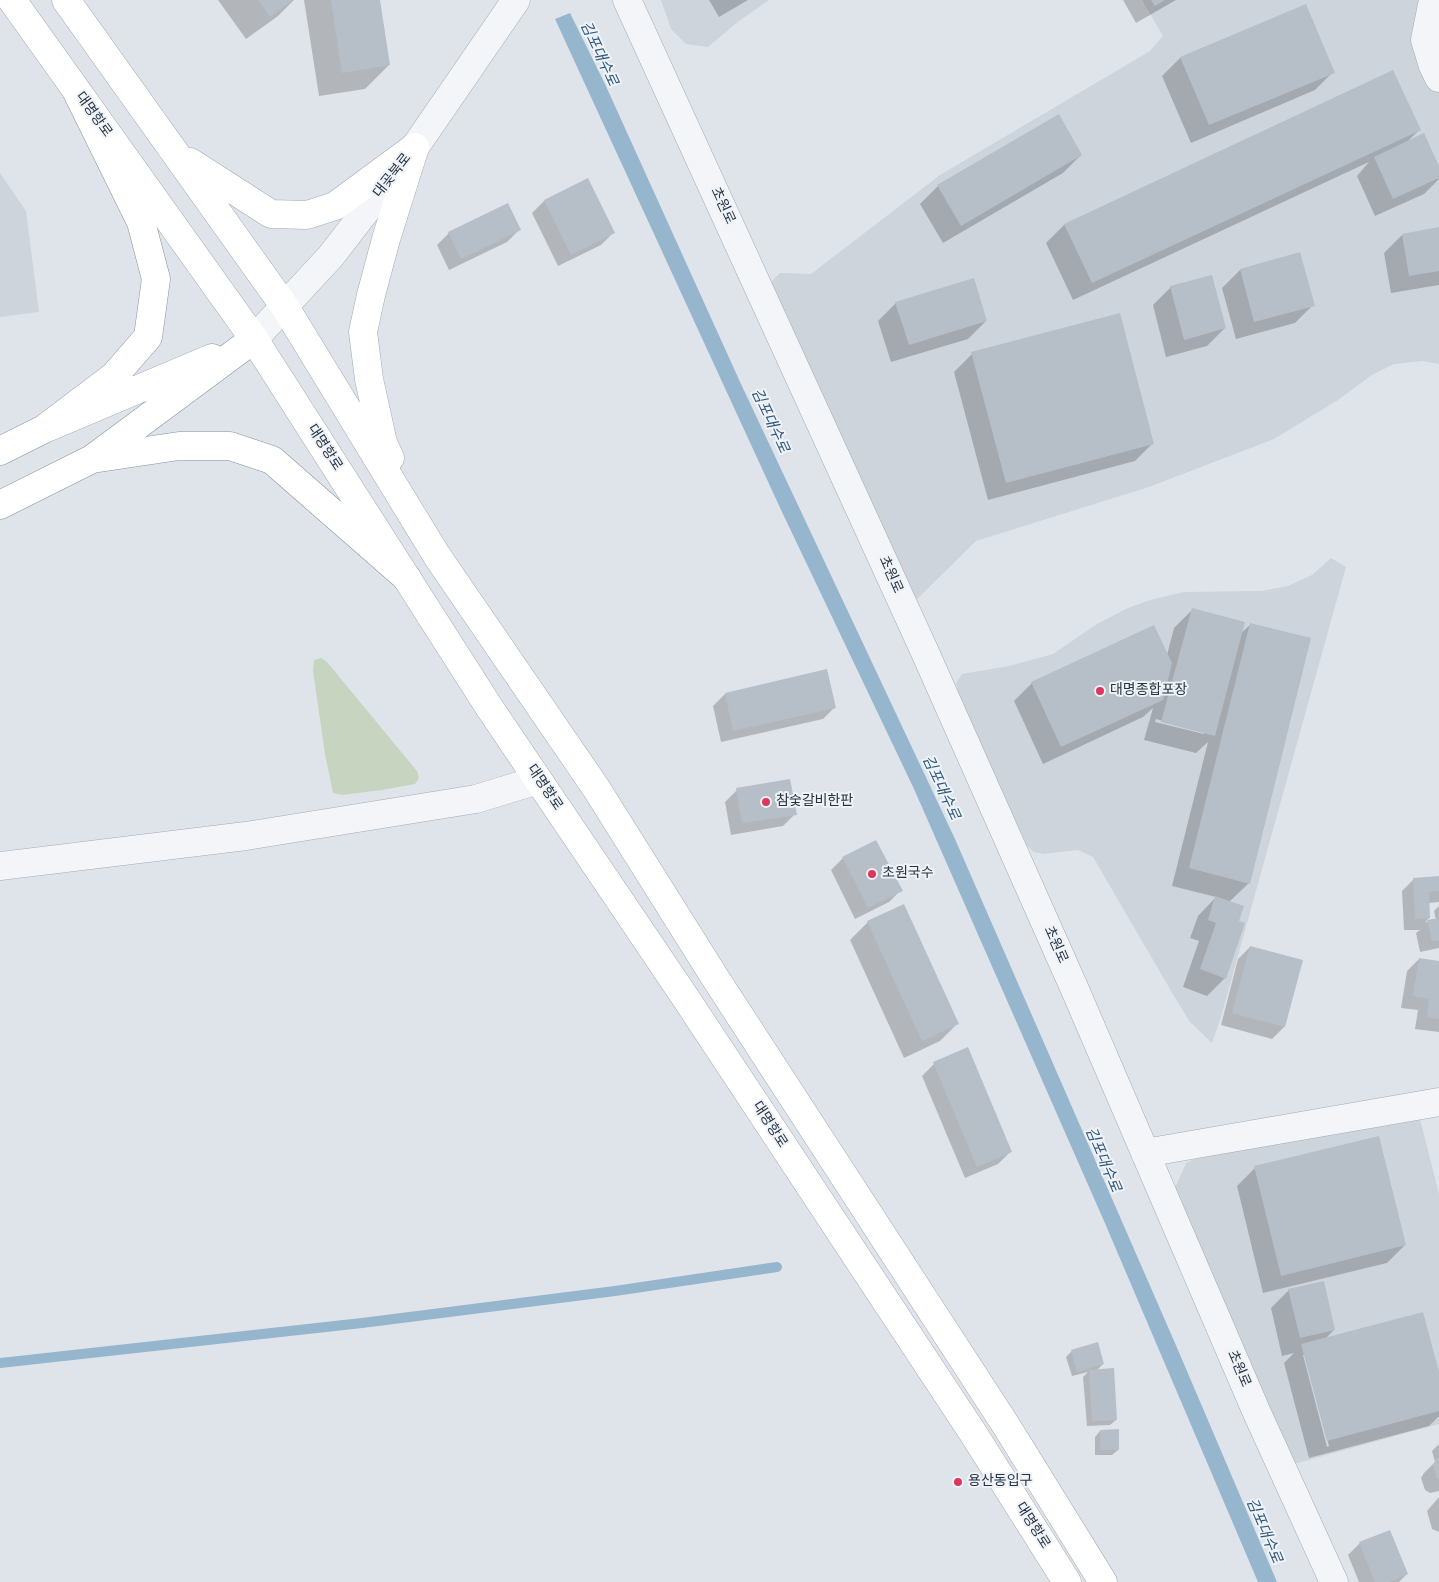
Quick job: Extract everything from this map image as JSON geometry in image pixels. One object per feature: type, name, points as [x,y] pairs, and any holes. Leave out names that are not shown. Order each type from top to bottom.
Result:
[{"type":"main road","name":"대명항로","points":[[12,0],[254,339],[489,707],[696,1014],[968,1425],[1067,1582]]},
{"type":"main road","points":[[66,0],[285,307],[437,556],[596,788],[709,968],[1007,1427],[1104,1582]]},
{"type":"main road","points":[[44,429],[114,376],[148,338],[156,279],[141,222],[76,90]]},
{"type":"main road","points":[[177,154],[271,214],[307,215],[335,206],[415,147]]},
{"type":"main road","points":[[415,147],[386,239],[363,332],[369,379],[382,443],[437,556]]},
{"type":"main road","points":[[0,451],[44,429],[254,339]]},
{"type":"main road","points":[[0,505],[92,459],[254,339]]},
{"type":"main road","points":[[92,459],[179,446],[230,446],[272,460],[407,578]]},
{"type":"street","name":"대곶북로","points":[[254,339],[331,256],[415,147],[516,0]]},
{"type":"street","name":"초원로","points":[[627,0],[916,632],[1072,983],[1257,1413],[1334,1582]]},
{"type":"street","points":[[1433,0],[1426,40],[1433,66],[1439,78]]},
{"type":"street","points":[[0,866],[246,836],[476,799],[538,780]]},
{"type":"street","points":[[1145,1153],[1439,1102]]},
{"type":"shaded area","points":[[661,0],[769,0],[739,21],[708,47],[686,44],[671,29]]},
{"type":"shaded area","points":[[1142,0],[1426,0],[1426,67],[1439,93],[1439,364],[1422,361],[1394,364],[1372,375],[1338,400],[1274,439],[1149,487],[976,541],[914,602],[770,283],[780,273],[811,274],[940,175],[1150,51],[1163,36]]},
{"type":"shaded area","points":[[0,173],[26,211],[39,312],[0,317]]},
{"type":"shaded area","points":[[1331,558],[1346,567],[1221,1017],[1212,1043],[1190,1022],[1093,857],[1078,850],[1043,854],[1034,852],[1027,846],[958,693],[956,683],[962,674],[1009,666],[1053,654],[1097,624],[1128,608],[1150,600],[1184,592],[1261,591],[1288,586],[1312,575]]},
{"type":"shaded area","points":[[1419,1115],[1439,1194],[1439,1424],[1294,1464],[1174,1190],[1186,1163],[1209,1152]]},
{"type":"green space","points":[[321,658],[327,662],[417,771],[419,778],[415,784],[342,795],[333,793],[325,754],[313,671],[314,660]]},
{"type":"water","points":[[570,13],[605,84],[741,384],[955,839],[1277,1582],[1258,1582],[1104,1221],[914,789],[782,512],[555,19]]},
{"type":"building","points":[[258,0],[293,0],[270,17]]},
{"type":"building","points":[[331,0],[380,0],[390,65],[342,73]]},
{"type":"building","points":[[1151,0],[1165,0],[1155,6]]},
{"type":"building","points":[[1306,4],[1335,73],[1209,125],[1180,57]]},
{"type":"building","points":[[1393,70],[1421,130],[1092,283],[1064,224]]},
{"type":"building","points":[[1059,114],[1082,155],[961,226],[937,185]]},
{"type":"building","points":[[1424,133],[1439,166],[1439,178],[1393,199],[1374,157]]},
{"type":"building","points":[[588,178],[615,233],[571,255],[544,200]]},
{"type":"building","points":[[508,203],[521,230],[461,259],[448,232]]},
{"type":"building","points":[[1439,227],[1439,271],[1409,276],[1402,234]]},
{"type":"building","points":[[1300,252],[1315,306],[1254,322],[1240,269]]},
{"type":"building","points":[[1212,275],[1226,328],[1184,340],[1170,286]]},
{"type":"building","points":[[974,278],[987,321],[909,345],[895,302]]},
{"type":"building","points":[[1120,313],[1154,444],[1006,483],[971,352]]},
{"type":"building","points":[[1192,608],[1245,622],[1215,736],[1161,722]]},
{"type":"building","points":[[1250,623],[1311,638],[1250,884],[1189,868]]},
{"type":"building","name":"대명종합포장","points":[[1154,625],[1172,663],[1163,700],[1061,747],[1031,682]]},
{"type":"building","points":[[827,669],[836,708],[733,731],[725,693]]},
{"type":"building","name":"참숯갈비한판","points":[[790,779],[797,815],[742,823],[736,788]]},
{"type":"building","name":"초원국수","points":[[876,840],[903,891],[868,908],[842,857]]},
{"type":"building","points":[[1439,876],[1439,891],[1429,892],[1430,918],[1415,919],[1413,878]]},
{"type":"building","points":[[1215,896],[1244,906],[1239,921],[1245,923],[1226,979],[1200,969],[1216,923],[1208,920]]},
{"type":"building","points":[[904,904],[959,1024],[922,1041],[867,921]]},
{"type":"building","points":[[1439,918],[1439,940],[1432,941],[1427,920]]},
{"type":"building","points":[[1250,946],[1303,960],[1285,1027],[1232,1013]]},
{"type":"building","points":[[1419,958],[1439,961],[1439,1019],[1427,1017],[1429,999],[1413,996]]},
{"type":"building","points":[[968,1047],[1012,1152],[977,1167],[933,1062]]},
{"type":"building","points":[[1379,1136],[1406,1245],[1281,1276],[1254,1166]]},
{"type":"building","points":[[1324,1281],[1335,1330],[1300,1338],[1288,1289]]},
{"type":"building","points":[[1423,1312],[1439,1372],[1439,1411],[1327,1441],[1301,1344]]},
{"type":"building","points":[[1098,1342],[1104,1364],[1077,1372],[1071,1350]]},
{"type":"building","points":[[1114,1368],[1117,1420],[1092,1421],[1089,1370]]},
{"type":"building","points":[[1119,1429],[1119,1450],[1100,1450],[1100,1430]]},
{"type":"building","points":[[1439,1458],[1439,1479],[1433,1465],[1436,1459]]},
{"type":"building","points":[[1390,1530],[1408,1574],[1390,1582],[1375,1582],[1359,1542]]},
{"type":"waterway","points":[[0,1363],[362,1323],[615,1291],[777,1267]]},
{"type":"place","name":"대명종합포장","points":[[1100,691]]},
{"type":"place","name":"참숯갈비한판","points":[[766,802]]},
{"type":"place","name":"초원국수","points":[[872,874]]},
{"type":"place","name":"용산동입구","points":[[958,1482]]},
{"type":"water label","name":"김포대수로","points":[[598,54]]},
{"type":"water label","name":"김포대수로","points":[[769,421]]},
{"type":"water label","name":"김포대수로","points":[[940,788]]},
{"type":"water label","name":"김포대수로","points":[[1102,1160]]},
{"type":"water label","name":"김포대수로","points":[[1263,1531]]}]
